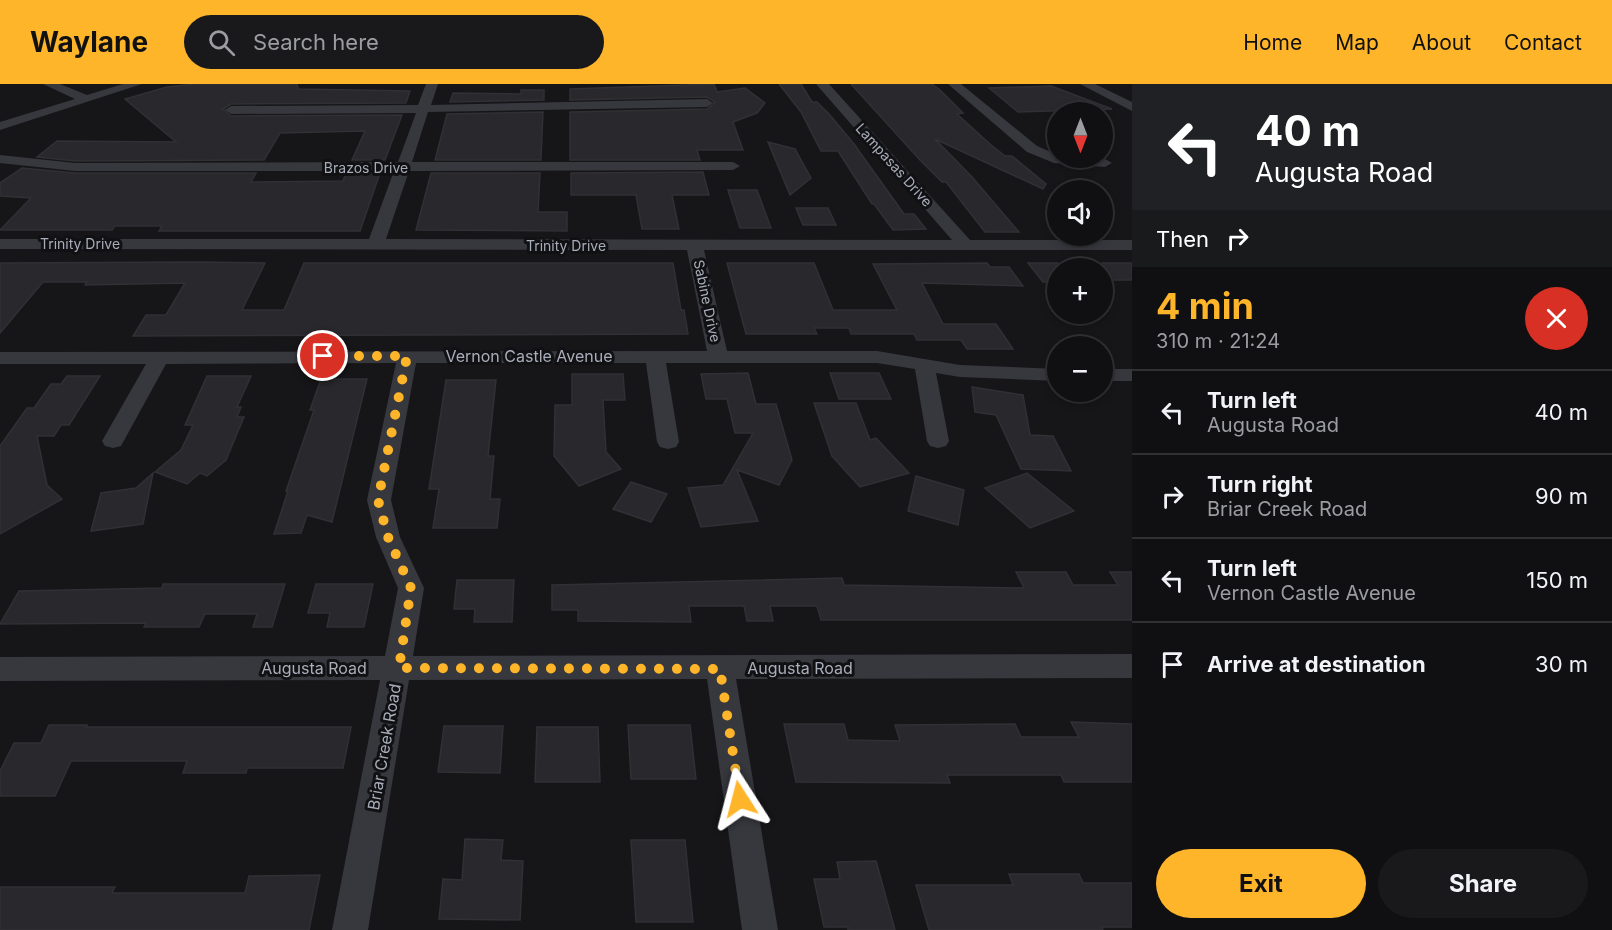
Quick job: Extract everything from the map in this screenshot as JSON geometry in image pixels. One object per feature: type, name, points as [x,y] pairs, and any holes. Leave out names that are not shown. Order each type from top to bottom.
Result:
[{"type":"street","points":[[49,84],[84,98]]},
{"type":"street","points":[[0,126],[84,98],[136,84]]},
{"type":"street","points":[[376,244],[432,84]]},
{"type":"street","name":"Lampasas Drive","points":[[822,84],[966,246]]},
{"type":"street","points":[[954,84],[1032,149],[1047,156]]},
{"type":"street","points":[[1086,84],[1132,107]]},
{"type":"street","points":[[231,110],[424,110],[707,103]]},
{"type":"street","name":"Brazos Drive","points":[[0,159],[75,167],[733,166]]},
{"type":"street","name":"Trinity Drive","points":[[0,244],[1132,245]]},
{"type":"street","name":"Sabine Drive","points":[[695,246],[718,356]]},
{"type":"street","name":"Briar Creek Road","points":[[350,930],[399,668],[411,588],[388,537],[378,500],[407,356]]},
{"type":"street","points":[[655,356],[668,442]]},
{"type":"street","points":[[113,441],[160,357]]},
{"type":"street","name":"Vernon Castle Avenue","points":[[0,358],[877,357],[960,371],[1047,375]]},
{"type":"street","points":[[924,365],[938,441]]},
{"type":"street","points":[[1113,375],[1132,375]]},
{"type":"street","name":"Augusta Road","points":[[0,669],[720,669],[1132,666]]},
{"type":"street","points":[[720,669],[760,930]]},
{"type":"building","points":[[195,84],[297,84],[298,89],[410,91],[406,103],[231,104],[223,109],[231,116],[402,115],[385,160],[352,160],[365,131],[280,133],[264,160],[75,161],[37,157],[57,141],[176,142],[125,99],[167,87]]},
{"type":"building","points":[[714,84],[717,92],[745,88],[765,103],[757,113],[733,122],[743,150],[697,150],[700,160],[570,160],[570,112],[707,109],[715,102],[707,97],[570,100],[570,89]]},
{"type":"building","points":[[779,84],[801,84],[812,102],[817,102],[830,115],[854,144],[904,214],[914,214],[926,229],[893,230],[872,204],[838,151],[821,151],[801,112]]},
{"type":"building","points":[[851,84],[932,84],[940,90],[963,113],[957,114],[990,144],[1005,156],[1012,156],[1046,184],[1043,189],[935,139],[973,178],[1019,232],[985,232],[946,182],[942,182],[920,160]]},
{"type":"building","points":[[1051,86],[1093,102],[1047,102],[1047,111],[1018,112],[989,88]]},
{"type":"building","points":[[521,90],[544,90],[544,100],[450,102],[453,93],[521,94]]},
{"type":"building","points":[[543,112],[541,160],[435,160],[447,114]]},
{"type":"building","points":[[768,142],[795,149],[811,178],[790,195]]},
{"type":"building","points":[[22,168],[75,173],[256,173],[251,182],[343,181],[346,173],[380,173],[360,231],[159,231],[162,226],[115,226],[112,230],[0,230],[31,198],[0,196],[0,183]]},
{"type":"building","points":[[703,172],[709,195],[672,195],[679,229],[642,229],[636,195],[571,195],[571,173]]},
{"type":"building","points":[[431,173],[540,173],[538,212],[567,212],[567,231],[416,230]]},
{"type":"building","points":[[728,190],[757,190],[771,228],[740,228]]},
{"type":"building","points":[[796,208],[828,208],[836,225],[803,225]]},
{"type":"building","points":[[0,263],[265,263],[242,310],[284,310],[304,263],[673,263],[681,310],[684,310],[688,334],[133,336],[146,315],[166,315],[185,283],[85,285],[87,282],[43,282],[0,333]]},
{"type":"building","points":[[727,263],[814,263],[833,310],[897,310],[873,264],[987,263],[990,267],[1009,267],[1023,286],[922,283],[943,324],[996,324],[1013,349],[967,349],[961,340],[917,340],[914,334],[851,334],[849,328],[814,328],[817,334],[746,334]]},
{"type":"building","points":[[1028,263],[1047,263],[1047,282],[1043,282]]},
{"type":"building","points":[[1113,263],[1132,263],[1132,280],[1113,280]]},
{"type":"building","points":[[748,373],[756,404],[776,404],[792,460],[779,485],[737,470],[758,521],[701,527],[688,488],[723,485],[753,433],[735,433],[727,399],[706,399],[701,374]]},
{"type":"building","points":[[830,373],[879,373],[891,399],[839,399]]},
{"type":"building","points":[[572,374],[623,374],[625,400],[603,400],[606,452],[621,469],[579,486],[554,456],[555,405],[572,405]]},
{"type":"building","points":[[67,376],[100,376],[69,425],[61,425],[54,436],[37,436],[47,485],[62,499],[0,534],[0,446],[27,408],[34,408],[51,384],[61,384]]},
{"type":"building","points":[[207,376],[251,376],[237,407],[241,407],[237,417],[244,417],[226,460],[207,476],[200,473],[187,484],[155,472],[181,450],[193,425],[185,425]]},
{"type":"building","points":[[321,379],[367,379],[332,522],[307,515],[301,533],[274,534],[314,410],[310,410]]},
{"type":"building","points":[[446,380],[496,380],[488,456],[494,456],[490,499],[500,499],[497,528],[433,528],[439,489],[429,489]]},
{"type":"building","points":[[972,387],[1023,395],[1030,435],[1053,436],[1071,471],[1021,469],[996,415],[975,412]]},
{"type":"building","points":[[814,403],[856,403],[870,440],[876,438],[909,473],[860,487],[832,456]]},
{"type":"building","points":[[153,473],[143,524],[91,531],[101,493],[136,488]]},
{"type":"building","points":[[1027,473],[1074,511],[1030,528],[985,488]]},
{"type":"building","points":[[916,476],[964,490],[958,525],[908,511]]},
{"type":"building","points":[[631,482],[667,494],[651,522],[613,509]]},
{"type":"building","points":[[1016,572],[1066,572],[1073,585],[1118,585],[1110,572],[1132,572],[1132,620],[821,620],[817,606],[770,606],[773,621],[747,621],[744,606],[689,606],[691,622],[578,621],[578,610],[552,610],[552,585],[842,578],[844,585],[1024,588]]},
{"type":"building","points":[[457,580],[514,580],[512,622],[474,622],[475,609],[454,609]]},
{"type":"building","points":[[163,584],[285,584],[272,627],[253,627],[257,614],[205,614],[199,627],[144,627],[146,623],[0,624],[19,591],[162,588]]},
{"type":"building","points":[[316,584],[373,584],[364,627],[327,627],[330,613],[308,613]]},
{"type":"building","points":[[1071,722],[1132,724],[1132,782],[1064,782],[1061,775],[947,775],[950,783],[796,782],[784,724],[844,724],[848,740],[900,741],[895,725],[1015,724],[1021,737],[1079,737]]},
{"type":"building","points":[[49,725],[351,727],[343,768],[247,768],[246,773],[183,773],[187,761],[71,761],[55,796],[0,796],[0,771],[14,743],[41,743]]},
{"type":"building","points":[[628,725],[690,725],[696,779],[631,779]]},
{"type":"building","points":[[444,726],[503,726],[500,773],[438,772]]},
{"type":"building","points":[[537,727],[598,727],[600,782],[535,782]]},
{"type":"building","points":[[465,839],[503,840],[501,860],[523,861],[520,920],[439,919],[443,879],[462,880]]},
{"type":"building","points":[[631,840],[685,840],[693,922],[636,922]]},
{"type":"building","points":[[876,861],[895,930],[848,930],[848,927],[824,927],[814,879],[840,879],[837,862]]},
{"type":"building","points":[[1009,874],[1079,874],[1083,883],[1132,883],[1132,927],[1102,927],[1103,930],[929,930],[916,885],[1013,885]]},
{"type":"building","points":[[320,875],[309,930],[0,930],[0,887],[115,887],[112,893],[245,893],[249,876]]},
{"type":"route","points":[[323,356],[407,356],[378,500],[388,537],[411,588],[399,668],[720,669],[740,799]]}]
